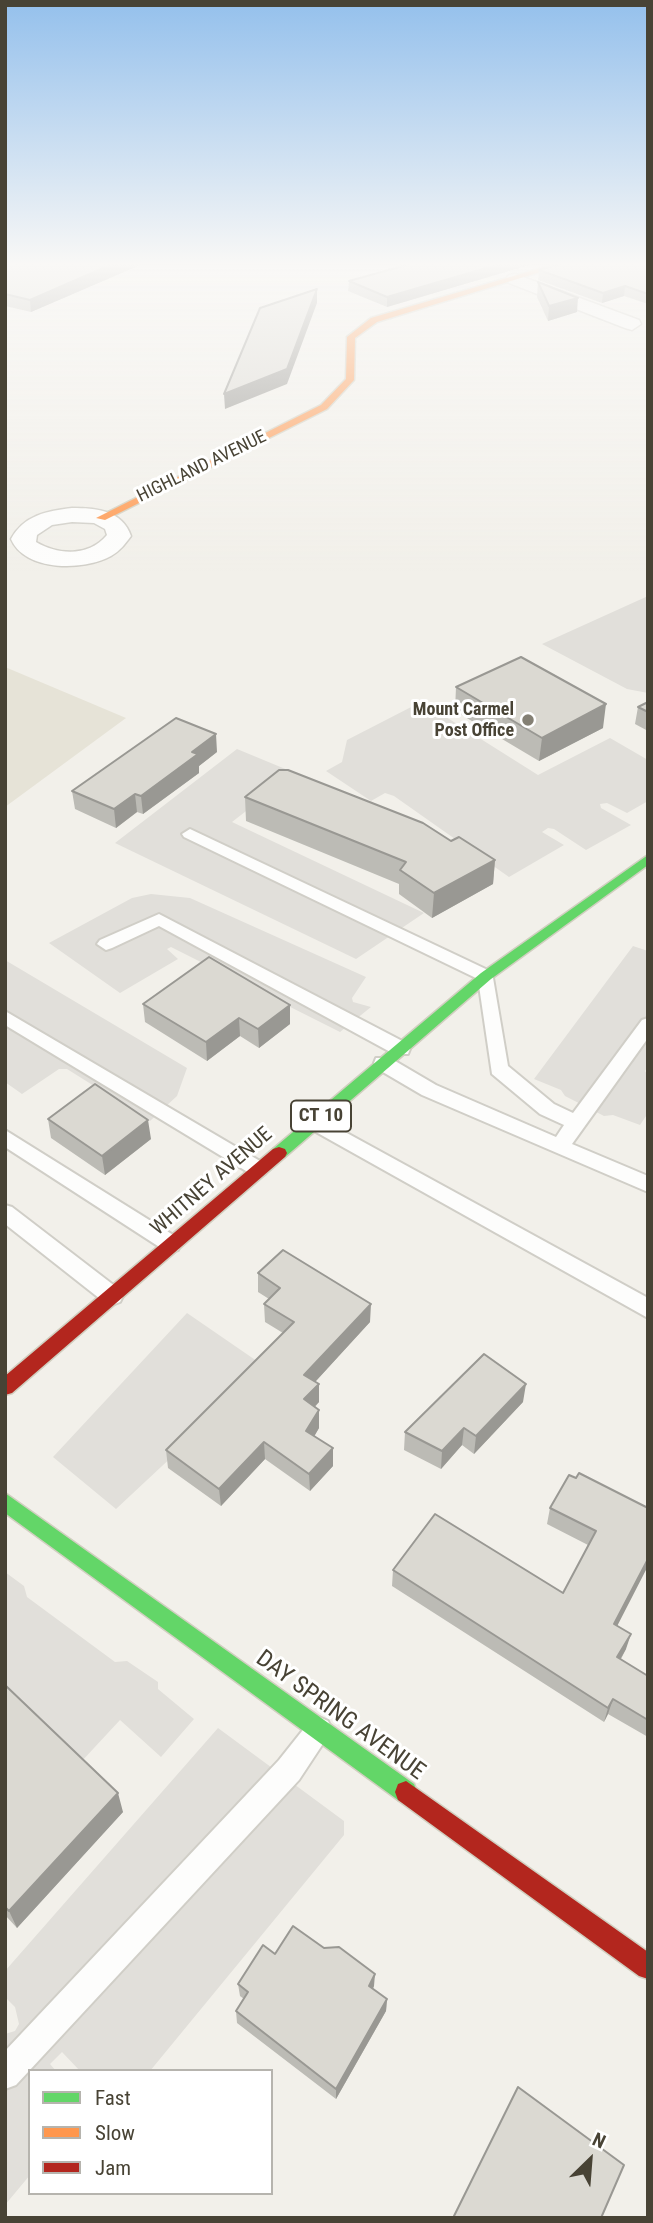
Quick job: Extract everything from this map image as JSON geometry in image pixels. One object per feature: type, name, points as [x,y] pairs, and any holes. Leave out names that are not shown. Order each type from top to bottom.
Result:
[{"type":"street","name":"HIGHLAND AVENUE","points":[[101,517],[324,407],[350,380],[350,366]]},
{"type":"street","name":"WHITNEY AVENUE","points":[[5,1387],[486,976],[648,859]]},
{"type":"street","name":"DAY SPRING AVENUE","points":[[5,1502],[648,1967]]},
{"type":"lane","points":[[190,834],[486,976],[499,1069],[547,1109],[577,1123]]},
{"type":"lane","points":[[106,944],[159,919],[401,1049]]},
{"type":"lane","points":[[5,1017],[258,1169]]},
{"type":"lane","points":[[560,1146],[648,1024]]},
{"type":"lane","points":[[383,1063],[429,1090],[648,1185]]},
{"type":"lane","points":[[314,1122],[648,1309]]},
{"type":"lane","points":[[5,1137],[171,1244]]},
{"type":"lane","points":[[5,1213],[112,1296]]},
{"type":"lane","points":[[5,2074],[289,1770],[319,1729]]},
{"type":"shaded area","points":[[648,596],[648,693],[627,689],[542,644]]},
{"type":"shaded area","points":[[5,667],[126,718],[5,807]]},
{"type":"shaded area","points":[[417,704],[438,712],[538,775],[610,738],[648,760],[648,801],[627,813],[607,803],[600,804],[601,808],[631,825],[586,850],[554,829],[548,828],[542,832],[564,845],[509,877],[394,796],[385,793],[371,801],[326,771],[342,762],[347,740]]},
{"type":"shaded area","points":[[237,749],[295,773],[232,822],[424,913],[356,959],[115,843]]},
{"type":"shaded area","points":[[151,894],[190,898],[366,977],[352,998],[353,1002],[371,1007],[340,1032],[171,947],[167,949],[178,959],[120,993],[49,943],[132,898]]},
{"type":"shaded area","points":[[633,946],[648,951],[648,1066],[645,1071],[648,1075],[648,1113],[640,1125],[613,1115],[604,1116],[565,1096],[561,1090],[534,1079]]},
{"type":"shaded area","points":[[5,960],[187,1068],[177,1096],[150,1121],[67,1069],[59,1069],[22,1094],[5,1082]]},
{"type":"shaded area","points":[[187,1313],[267,1368],[116,1509],[53,1457]]},
{"type":"shaded area","points":[[5,1572],[24,1586],[27,1597],[115,1662],[127,1661],[158,1682],[158,1689],[194,1719],[161,1757],[120,1720],[81,1762],[5,1693]]},
{"type":"shaded area","points":[[218,1728],[344,1821],[344,1835],[152,2069],[78,2069],[62,2052],[50,2064],[54,2069],[28,2069],[28,2177],[5,2205],[5,2034],[15,2031],[19,2024],[15,2007],[5,1997],[5,1971]]},
{"type":"building","points":[[236,366],[288,366],[287,369],[224,394]]},
{"type":"building","points":[[521,657],[606,704],[542,738],[456,687]]},
{"type":"building","points":[[648,702],[648,712],[638,707]]},
{"type":"building","points":[[176,718],[216,734],[192,752],[198,754],[141,796],[135,794],[114,809],[72,791]]},
{"type":"building","points":[[279,770],[288,770],[423,823],[451,841],[459,837],[495,860],[434,893],[400,870],[406,862],[245,797]]},
{"type":"building","points":[[209,957],[290,1005],[258,1029],[239,1018],[206,1042],[143,1004]]},
{"type":"building","points":[[95,1084],[148,1120],[102,1156],[48,1119]]},
{"type":"building","points":[[283,1250],[371,1304],[304,1375],[319,1384],[304,1399],[319,1410],[306,1431],[333,1448],[309,1474],[264,1442],[219,1489],[166,1450],[294,1322],[264,1304],[280,1288],[258,1273]]},
{"type":"building","points":[[484,1354],[526,1384],[476,1436],[464,1428],[442,1451],[405,1432]]},
{"type":"building","points":[[579,1473],[648,1508],[648,1559],[614,1624],[631,1634],[617,1657],[648,1676],[648,1720],[613,1699],[608,1708],[393,1570],[435,1514],[563,1593],[596,1531],[550,1508],[569,1475],[576,1478]]},
{"type":"building","points":[[5,1685],[118,1793],[9,1911],[5,1907]]},
{"type":"building","points":[[293,1926],[324,1948],[339,1947],[375,1974],[369,1986],[387,1999],[336,2089],[236,2011],[248,1992],[238,1984],[263,1945],[275,1954]]},
{"type":"building","points":[[518,2087],[624,2165],[601,2218],[453,2218]]},
{"type":"traffic: fast","points":[[279,1153],[486,976],[648,859]]},
{"type":"traffic: fast","points":[[5,1502],[406,1792]]},
{"type":"traffic: slow","points":[[101,518],[324,407],[350,380],[350,366]]},
{"type":"traffic: jam","points":[[5,1387],[279,1153]]},
{"type":"traffic: jam","points":[[406,1792],[648,1967]]},
{"type":"place","name":"Mount Carmel Post Office","points":[[528,720]]}]
